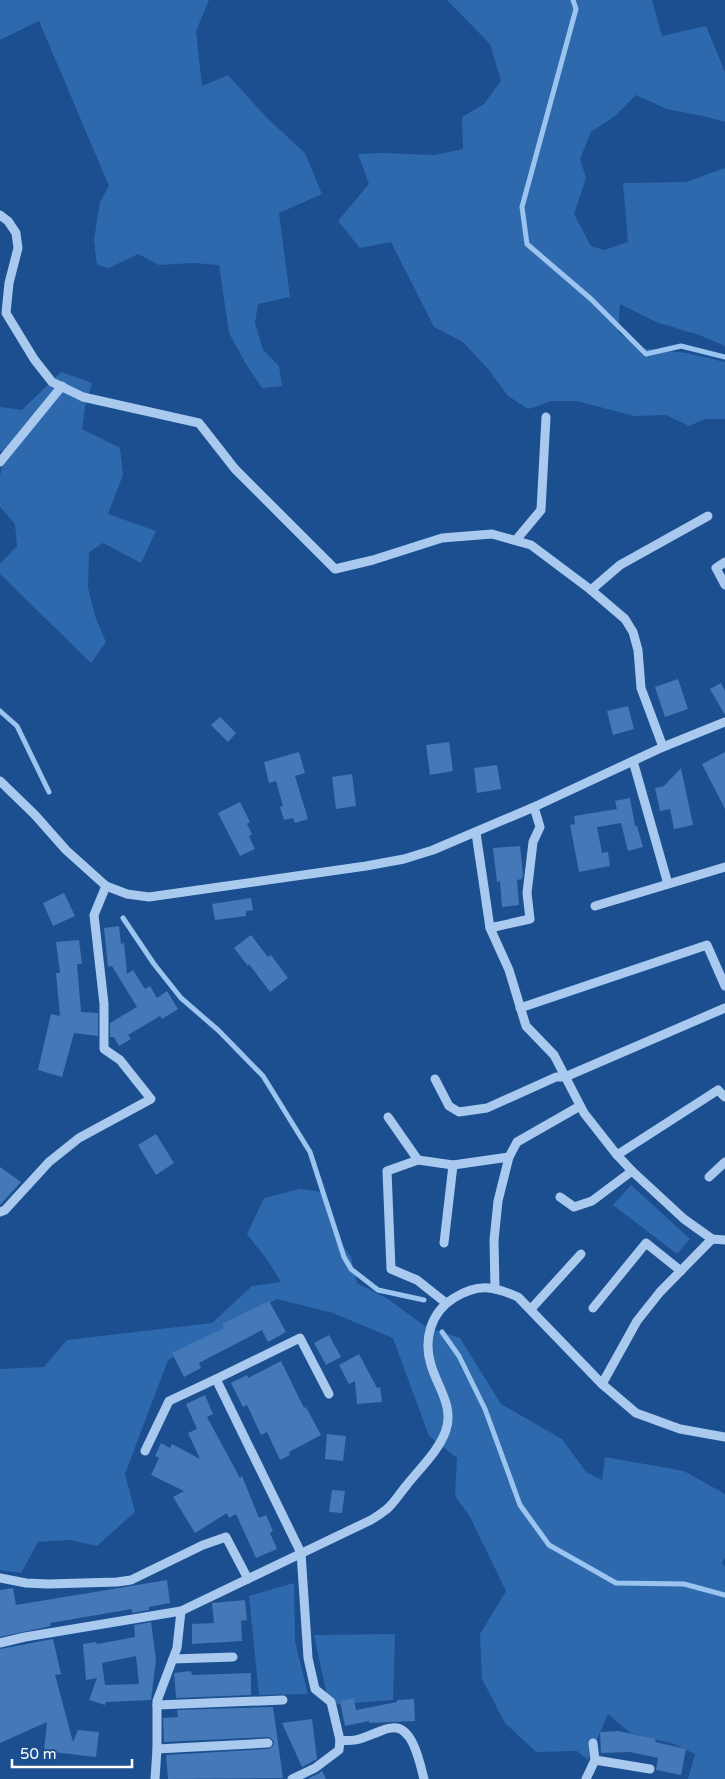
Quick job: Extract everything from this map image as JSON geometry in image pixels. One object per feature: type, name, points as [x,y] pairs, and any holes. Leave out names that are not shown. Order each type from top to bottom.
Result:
[{"type":"street","points":[[0,215],[8,221],[16,233],[18,248],[9,283],[6,313],[34,358],[52,382],[83,397],[199,423],[235,469],[335,569],[373,560],[442,538],[492,534],[531,545],[591,590],[625,619],[633,632],[638,650],[641,688],[663,747]]},
{"type":"street","points":[[0,462],[62,386]]},
{"type":"street","points":[[516,540],[541,510],[546,417]]},
{"type":"street","points":[[591,590],[620,565],[708,516]]},
{"type":"street","points":[[725,562],[716,568],[725,585]]},
{"type":"street","points":[[0,781],[35,815],[66,850],[106,886],[127,894],[149,897],[404,859],[476,833],[663,747],[725,722]]},
{"type":"street","points":[[633,761],[668,884]]},
{"type":"street","points":[[490,928],[530,919],[527,893],[533,842],[540,827],[534,807]]},
{"type":"street","points":[[476,833],[490,928],[509,970],[526,1026],[554,1055],[584,1113],[617,1155],[684,1219],[712,1239],[725,1240]]},
{"type":"street","points":[[595,906],[725,867]]},
{"type":"street","points":[[0,1212],[5,1210],[49,1162],[79,1138],[151,1099],[120,1060],[104,1049],[104,1004],[94,915],[106,886]]},
{"type":"street","points":[[520,1008],[707,945],[725,986]]},
{"type":"street","points":[[435,1078],[450,1106],[459,1112],[487,1108],[556,1077],[565,1077],[725,1008]]},
{"type":"street","points":[[617,1155],[718,1090],[725,1097]]},
{"type":"street","points":[[495,1289],[494,1240],[498,1201],[509,1157],[517,1142],[580,1106]]},
{"type":"street","points":[[388,1117],[418,1160]]},
{"type":"street","points":[[446,1303],[417,1280],[392,1269],[387,1171],[418,1160],[453,1165],[509,1157]]},
{"type":"street","points":[[710,1178],[725,1162]]},
{"type":"street","points":[[444,1244],[453,1165]]},
{"type":"street","points":[[560,1197],[574,1207],[592,1201],[632,1171]]},
{"type":"street","points":[[602,1384],[637,1321],[660,1292],[712,1239]]},
{"type":"street","points":[[593,1308],[646,1243],[681,1271]]},
{"type":"street","points":[[531,1309],[581,1254]]},
{"type":"street","points":[[0,1643],[25,1636],[181,1611],[371,1520],[387,1509],[435,1450],[446,1430],[448,1414],[445,1398],[430,1364],[428,1346],[430,1324],[446,1303],[466,1290],[484,1287],[518,1296],[602,1384],[636,1413],[680,1429],[725,1436]]},
{"type":"street","points":[[145,1451],[169,1402],[300,1338],[329,1394]]},
{"type":"street","points":[[216,1379],[301,1553],[308,1658],[315,1689],[331,1702],[340,1740],[340,1750],[315,1768],[292,1779]]},
{"type":"street","points":[[0,1578],[26,1583],[48,1584],[131,1580],[203,1545],[226,1537],[248,1579]]},
{"type":"street","points":[[155,1779],[158,1705],[161,1691],[177,1648],[181,1611]]},
{"type":"street","points":[[172,1659],[233,1657]]},
{"type":"street","points":[[158,1705],[283,1700]]},
{"type":"street","points":[[340,1740],[352,1742],[392,1728],[401,1729],[408,1735],[417,1751],[424,1779]]},
{"type":"street","points":[[157,1749],[268,1743]]},
{"type":"street","points":[[586,1779],[595,1760],[593,1743]]},
{"type":"street","points":[[595,1760],[650,1769]]},
{"type":"shaded area","points":[[0,0],[209,0],[196,31],[202,86],[228,75],[267,118],[305,153],[322,194],[279,213],[290,297],[258,304],[255,323],[263,350],[279,366],[282,386],[262,388],[229,333],[219,265],[193,263],[159,265],[138,254],[109,268],[97,265],[94,240],[100,202],[109,186],[39,21],[0,40]]},
{"type":"shaded area","points":[[447,0],[652,0],[662,36],[706,26],[725,72],[725,122],[667,109],[636,95],[615,116],[591,132],[580,159],[586,178],[574,214],[591,246],[604,250],[628,242],[623,183],[686,182],[725,168],[725,346],[699,335],[656,322],[620,304],[618,332],[640,348],[687,353],[725,362],[725,419],[705,419],[689,426],[666,415],[634,416],[577,401],[552,401],[528,409],[508,396],[488,369],[463,342],[434,327],[391,242],[360,248],[338,221],[369,184],[358,154],[434,155],[463,149],[462,117],[484,104],[501,81],[490,44]]},
{"type":"shaded area","points":[[61,372],[92,383],[85,407],[82,429],[120,448],[123,475],[108,514],[156,531],[141,563],[103,543],[89,552],[88,588],[96,619],[106,642],[91,663],[0,574],[0,564],[17,546],[15,524],[0,507],[0,476],[5,451],[0,451],[0,407],[22,410]]},
{"type":"shaded area","points":[[631,1185],[690,1239],[677,1254],[613,1205]]},
{"type":"shaded area","points":[[300,1189],[321,1192],[333,1232],[351,1257],[357,1283],[388,1299],[426,1327],[460,1338],[501,1404],[562,1439],[586,1472],[602,1480],[605,1457],[684,1471],[725,1494],[725,1558],[722,1562],[725,1567],[725,1779],[688,1779],[695,1754],[674,1744],[630,1733],[608,1714],[588,1760],[577,1751],[536,1752],[505,1723],[482,1679],[480,1634],[506,1591],[470,1517],[455,1496],[457,1458],[429,1436],[393,1338],[333,1313],[277,1299],[168,1360],[125,1474],[135,1512],[97,1546],[70,1540],[38,1542],[21,1573],[0,1570],[0,1369],[44,1367],[67,1340],[212,1323],[252,1286],[281,1282],[268,1261],[247,1234],[264,1198]]},
{"type":"shaded area","points":[[294,1583],[295,1641],[308,1694],[259,1695],[249,1596]]},
{"type":"shaded area","points":[[395,1634],[393,1700],[329,1705],[314,1635]]},
{"type":"building","points":[[678,679],[688,709],[665,717],[655,687]]},
{"type":"building","points":[[721,683],[725,691],[725,715],[710,689]]},
{"type":"building","points":[[628,706],[634,729],[613,735],[607,711]]},
{"type":"building","points":[[220,717],[236,733],[228,742],[211,725]]},
{"type":"building","points":[[449,742],[453,771],[430,775],[426,745]]},
{"type":"building","points":[[299,752],[305,773],[295,776],[308,819],[295,823],[293,818],[284,820],[280,807],[283,806],[276,781],[269,783],[264,762]]},
{"type":"building","points":[[725,752],[725,809],[702,764]]},
{"type":"building","points":[[497,765],[501,789],[477,793],[474,768]]},
{"type":"building","points":[[681,768],[693,825],[674,829],[670,809],[660,811],[655,788],[664,786]]},
{"type":"building","points":[[352,774],[356,806],[336,809],[332,777]]},
{"type":"building","points":[[630,798],[635,826],[637,826],[643,847],[628,851],[621,823],[597,827],[602,853],[608,852],[610,866],[579,872],[570,825],[575,824],[574,816],[617,809],[615,801]]},
{"type":"building","points":[[240,802],[250,822],[247,824],[252,834],[249,836],[255,849],[240,856],[218,813]]},
{"type":"building","points":[[520,846],[523,875],[522,879],[517,880],[519,905],[502,907],[500,881],[497,882],[493,848]]},
{"type":"building","points":[[64,893],[75,916],[53,926],[43,903]]},
{"type":"building","points":[[251,898],[253,910],[246,911],[246,916],[215,920],[212,904]]},
{"type":"building","points":[[119,926],[121,944],[124,943],[127,974],[133,970],[145,989],[150,986],[157,998],[167,991],[178,1009],[162,1019],[160,1016],[128,1035],[131,1039],[119,1046],[114,1037],[110,1037],[110,1023],[137,1007],[112,966],[108,967],[104,928]]},
{"type":"building","points":[[251,935],[268,957],[271,955],[288,978],[270,992],[234,948]]},
{"type":"building","points":[[79,940],[82,964],[77,964],[81,1012],[98,1013],[98,1036],[74,1033],[62,1077],[38,1070],[51,1014],[60,1016],[56,973],[60,973],[56,942]]},
{"type":"building","points":[[156,1134],[174,1163],[156,1175],[138,1145]]},
{"type":"building","points":[[0,1167],[21,1182],[0,1205]]},
{"type":"building","points":[[269,1301],[286,1332],[268,1342],[262,1330],[199,1363],[201,1368],[184,1377],[172,1353],[224,1328],[222,1324]]},
{"type":"building","points":[[329,1335],[341,1357],[326,1365],[314,1343]]},
{"type":"building","points":[[359,1354],[377,1388],[380,1387],[382,1402],[357,1404],[355,1381],[349,1384],[339,1365]]},
{"type":"building","points":[[281,1361],[304,1408],[306,1407],[321,1435],[289,1452],[290,1455],[280,1460],[267,1432],[261,1435],[247,1405],[243,1407],[231,1383],[247,1375],[248,1378]]},
{"type":"building","points":[[205,1395],[213,1414],[207,1417],[240,1478],[242,1476],[259,1518],[266,1515],[273,1531],[270,1533],[277,1549],[256,1558],[236,1514],[229,1518],[227,1513],[195,1533],[173,1497],[184,1491],[151,1475],[159,1458],[155,1456],[161,1443],[170,1448],[172,1444],[200,1459],[188,1433],[197,1429],[186,1404]]},
{"type":"building","points":[[327,1434],[346,1436],[343,1461],[325,1459]]},
{"type":"building","points":[[332,1490],[345,1491],[342,1513],[329,1512]]},
{"type":"building","points":[[167,1580],[170,1603],[132,1613],[132,1609],[50,1623],[51,1626],[0,1637],[0,1590],[13,1588],[16,1605]]},
{"type":"building","points":[[245,1600],[247,1620],[241,1621],[242,1641],[192,1644],[192,1624],[214,1623],[212,1603]]},
{"type":"building","points":[[151,1622],[156,1659],[151,1700],[106,1702],[105,1705],[89,1700],[97,1678],[86,1680],[83,1644],[96,1642],[97,1644],[135,1637],[134,1625]],"holes":[[[136,1656],[139,1684],[105,1685],[102,1663]]]},
{"type":"building","points":[[53,1639],[61,1674],[55,1675],[73,1742],[78,1730],[99,1732],[96,1757],[44,1751],[47,1722],[0,1743],[0,1649]]},
{"type":"building","points":[[191,1671],[192,1675],[251,1673],[251,1695],[176,1698],[174,1673]]},
{"type":"building","points":[[354,1698],[356,1710],[397,1702],[397,1700],[414,1699],[415,1721],[369,1723],[369,1721],[345,1726],[340,1701]]},
{"type":"building","points":[[273,1707],[283,1778],[168,1779],[166,1755],[268,1749],[273,1746],[274,1742],[268,1737],[164,1742],[163,1718],[178,1717],[177,1710]]},
{"type":"building","points":[[312,1719],[317,1759],[302,1767],[282,1723]]},
{"type":"building","points":[[618,1731],[656,1739],[655,1742],[686,1749],[681,1775],[656,1770],[658,1758],[630,1752],[601,1753],[600,1732]]},
{"type":"building","points":[[322,1771],[326,1779],[307,1779],[318,1774]]},
{"type":"waterway","points":[[573,0],[576,9],[522,207],[527,244],[591,299],[646,354],[681,346],[725,357]]},
{"type":"waterway","points":[[0,711],[17,726],[49,792]]},
{"type":"waterway","points":[[123,918],[154,964],[181,998],[218,1030],[263,1076],[310,1152],[344,1257],[351,1269],[378,1290],[424,1300]]},
{"type":"waterway","points":[[442,1332],[459,1356],[485,1409],[520,1505],[549,1545],[616,1583],[684,1584],[725,1595]]}]
